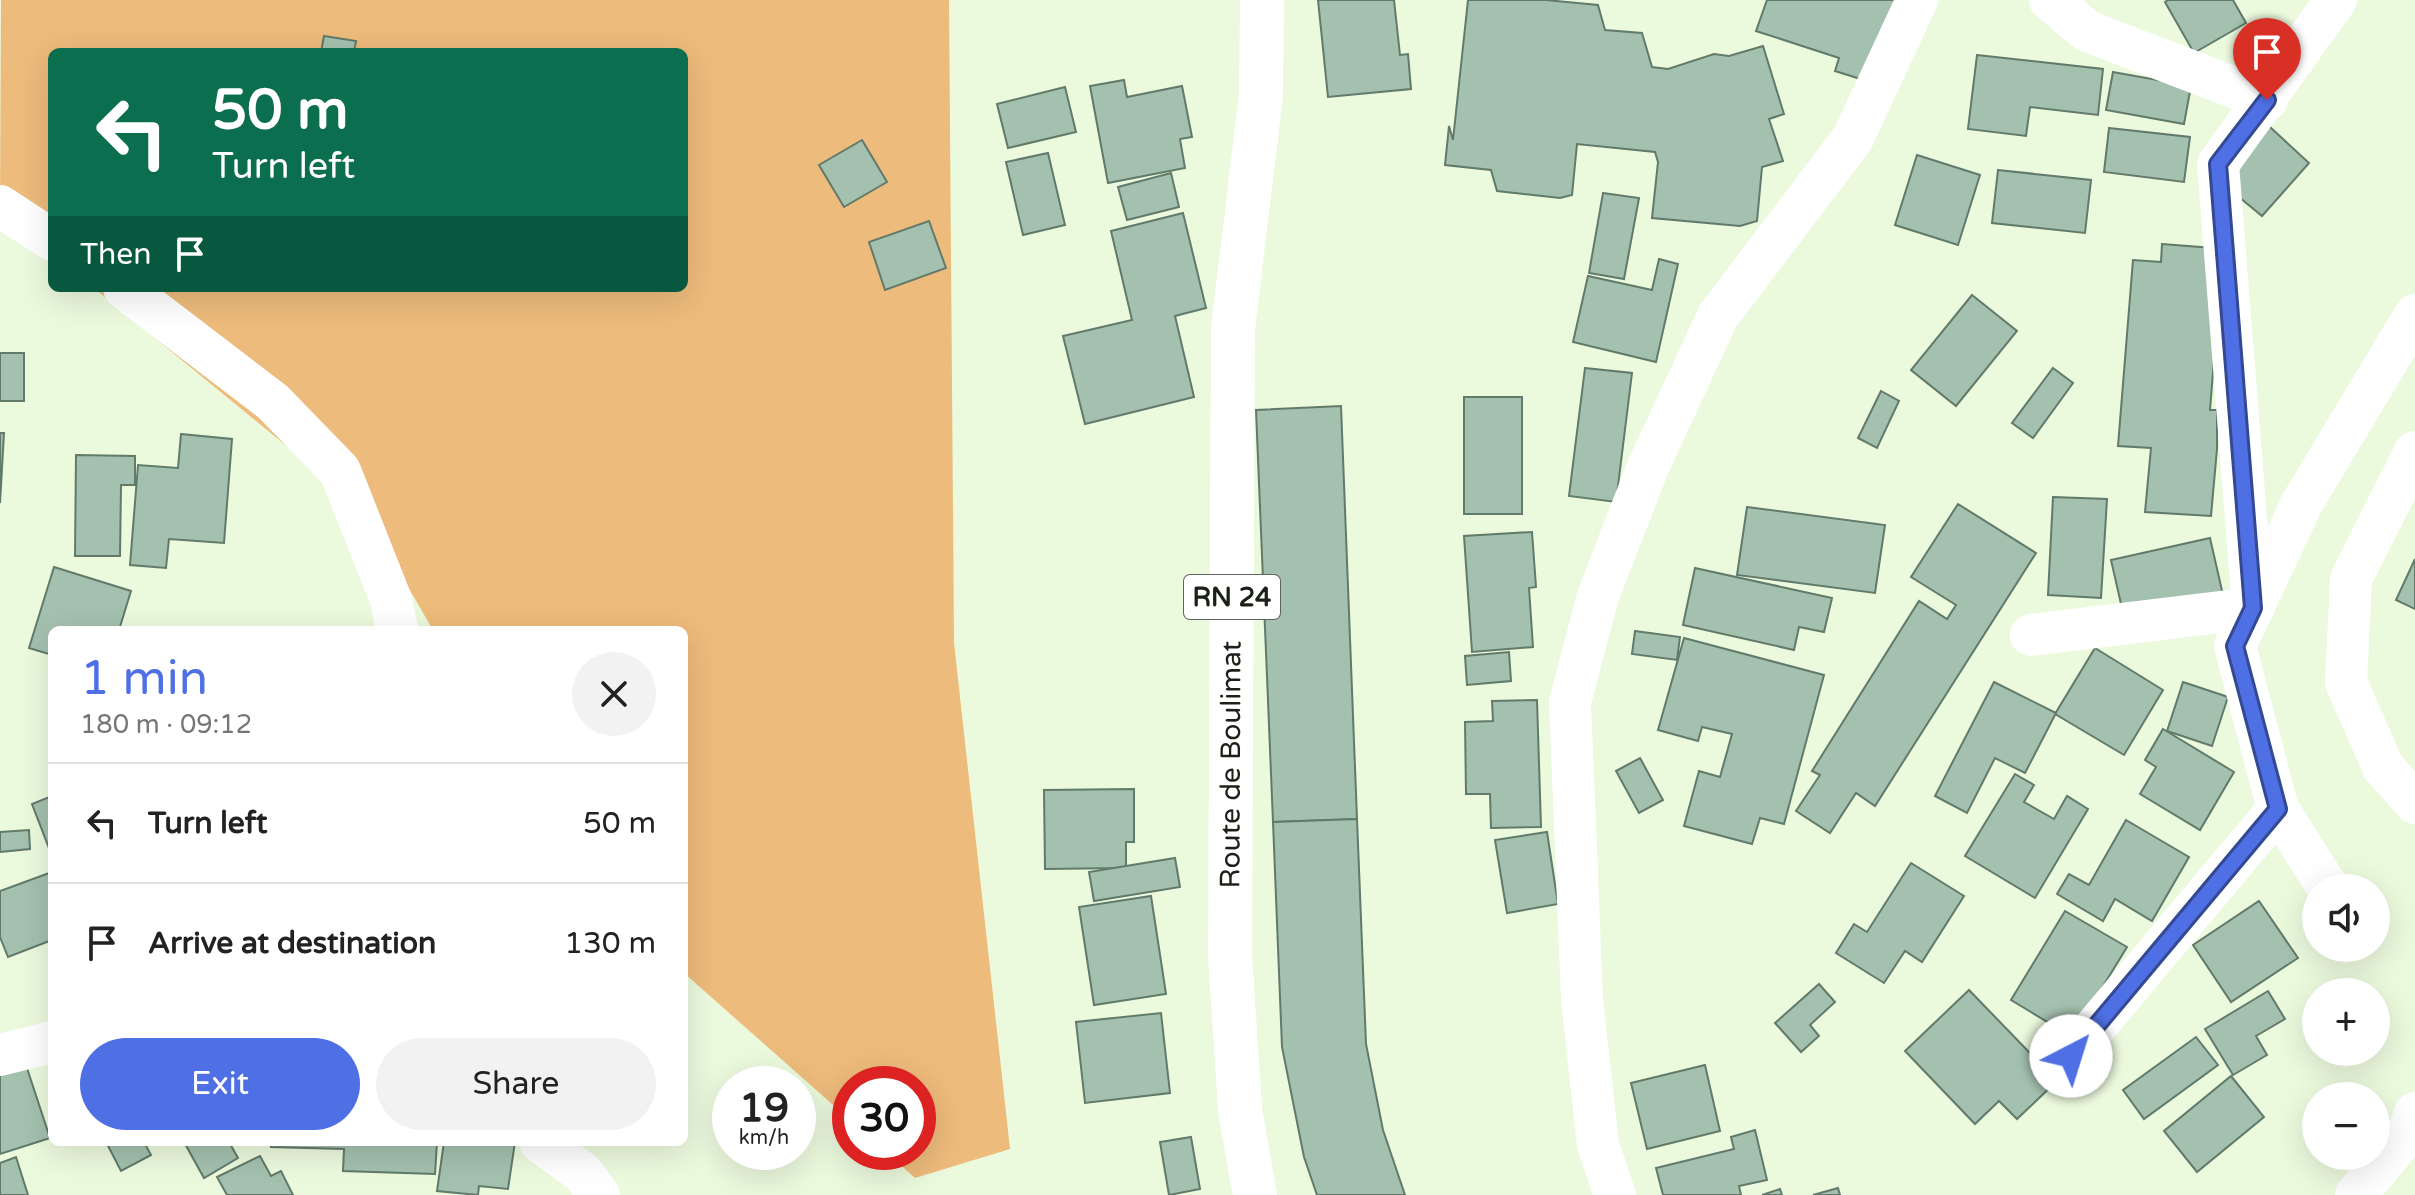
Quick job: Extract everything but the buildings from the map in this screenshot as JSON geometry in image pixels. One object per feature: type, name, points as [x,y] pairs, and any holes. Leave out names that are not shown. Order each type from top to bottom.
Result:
[{"type":"main road","name":"Route de Boulimat","points":[[1255,1195],[1240,1110],[1230,954],[1233,328],[1261,95],[1262,0]]},
{"type":"street","points":[[1615,1195],[1598,1145],[1582,999],[1570,702],[1598,596],[1648,467],[1718,316],[1853,138],[1917,0]]},
{"type":"street","points":[[2050,0],[2087,31],[2267,100]]},
{"type":"street","points":[[2253,608],[2218,164],[2336,0]]},
{"type":"street","points":[[0,206],[48,237]]},
{"type":"street","points":[[129,292],[273,402],[340,471],[391,600],[396,626]]},
{"type":"street","points":[[2319,874],[2278,809],[2235,646],[2302,503],[2415,315]]},
{"type":"street","points":[[2415,452],[2351,579],[2346,682],[2383,767],[2415,803]]},
{"type":"street","points":[[2031,635],[2253,608]]},
{"type":"street","points":[[2071,1056],[2278,809]]},
{"type":"street","points":[[0,1055],[9,1050],[48,1043]]},
{"type":"street","points":[[2356,1195],[2409,1131],[2415,1113]]},
{"type":"street","points":[[544,1146],[587,1188]]},
{"type":"shaded area","points":[[1,0],[949,0],[954,643],[1010,1149],[915,1178],[906,1170],[936,1170],[936,1066],[832,1066],[832,1104],[816,1090],[816,1066],[789,1066],[688,977],[688,626],[431,626],[362,508],[99,292],[688,292],[688,48],[48,48],[48,250],[0,210]]},
{"type":"route","points":[[2071,1056],[2278,809],[2235,646],[2253,608],[2218,164],[2267,100]]}]
